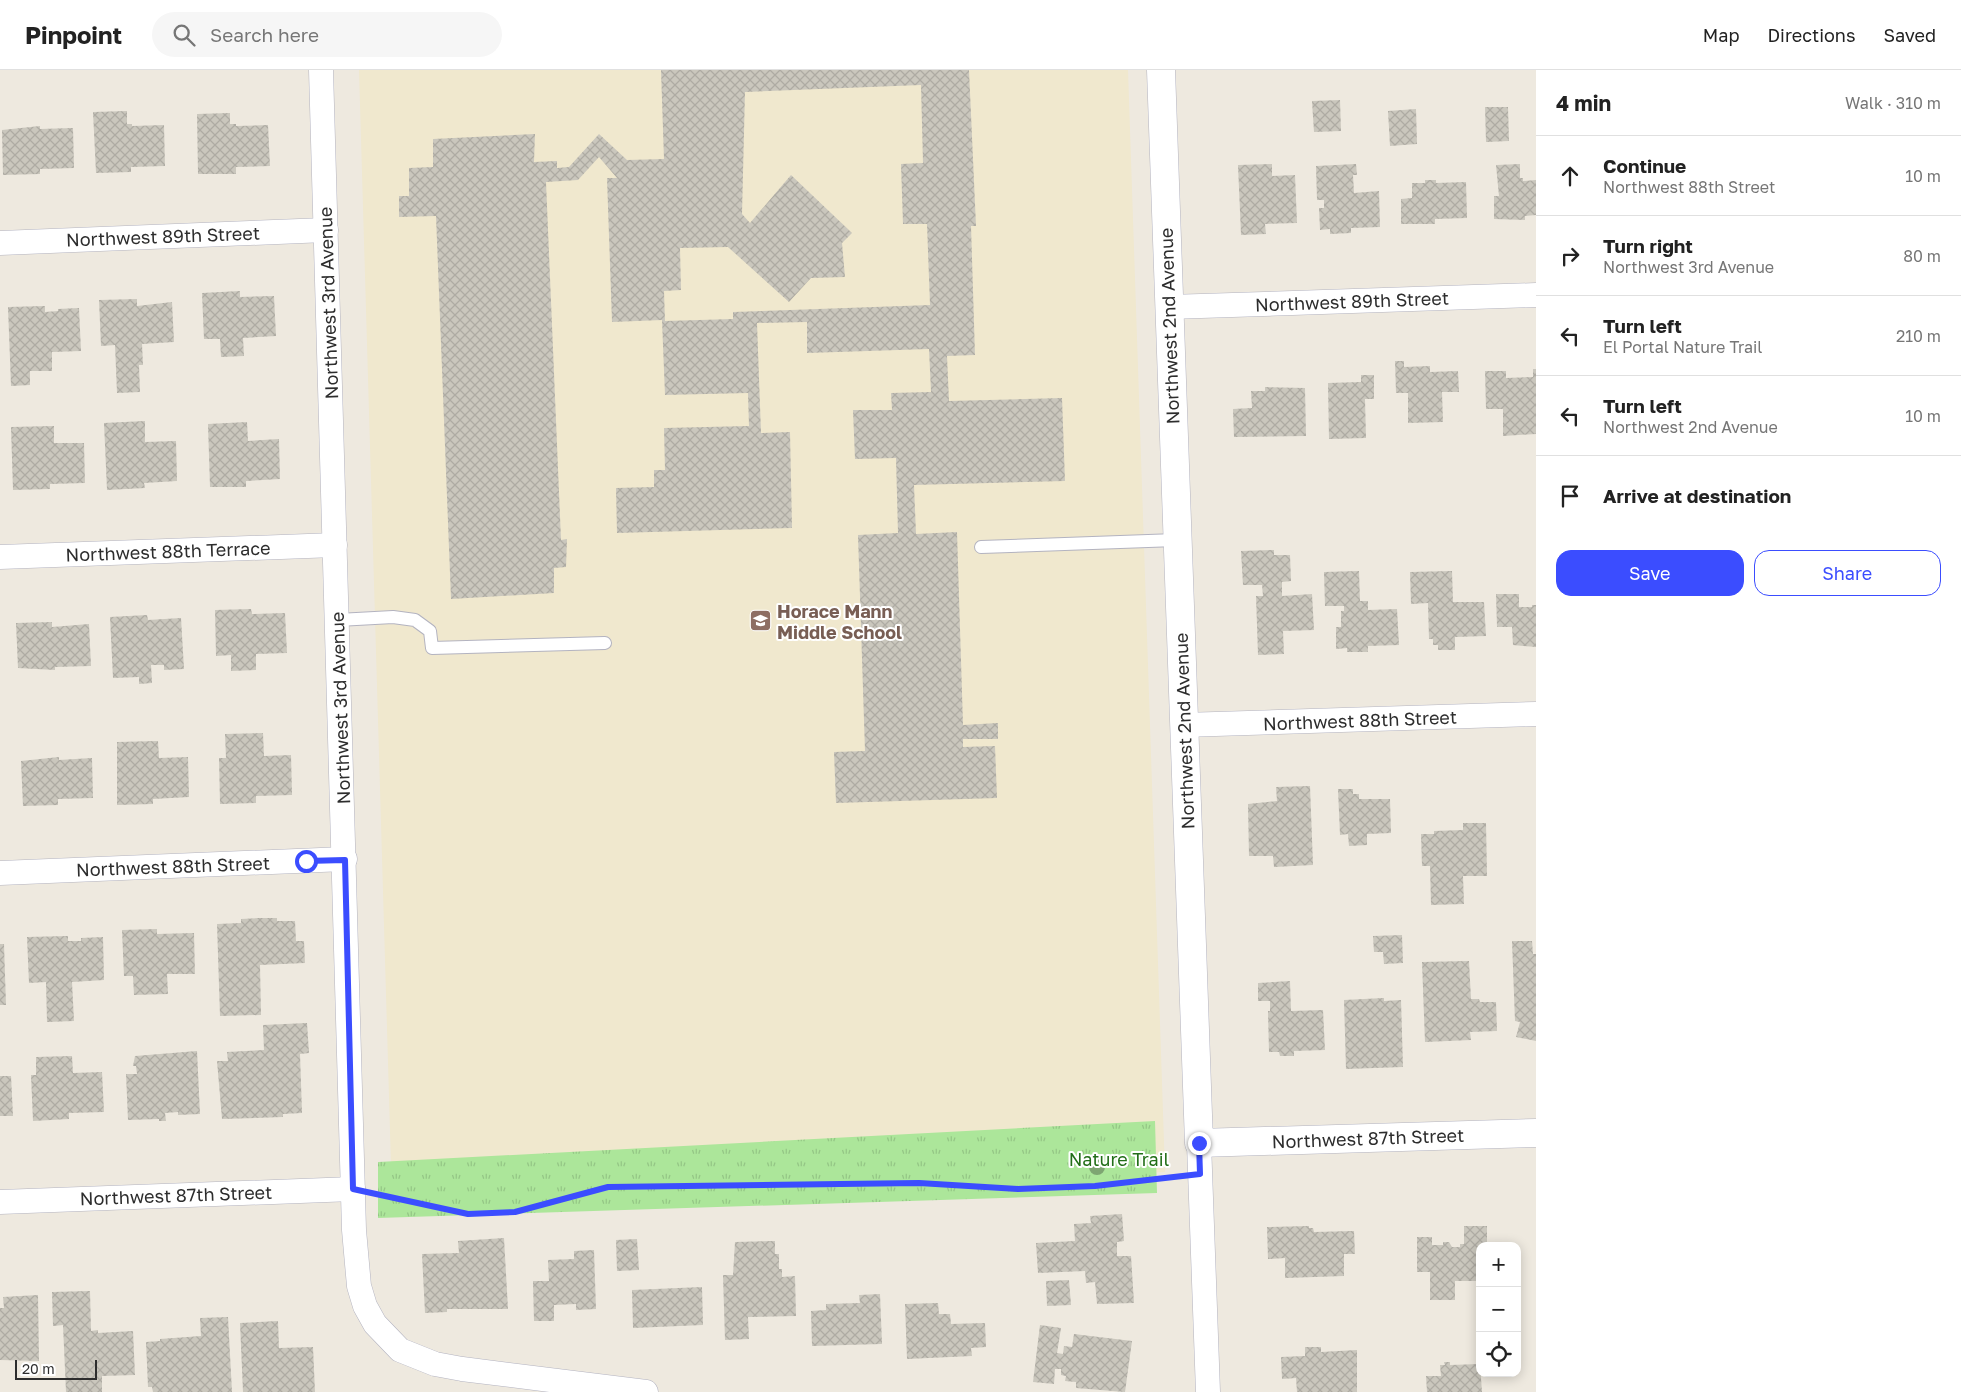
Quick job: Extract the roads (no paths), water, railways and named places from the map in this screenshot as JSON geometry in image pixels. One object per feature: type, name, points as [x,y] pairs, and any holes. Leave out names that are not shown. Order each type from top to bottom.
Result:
[{"type":"street","name":"Northwest 3rd Avenue","points":[[320,70],[338,620],[353,1189],[359,1286],[374,1324],[386,1338],[400,1350],[435,1364],[646,1392]]},
{"type":"street","name":"Northwest 2nd Avenue","points":[[1161,70],[1176,540],[1208,1392]]},
{"type":"street","name":"Northwest 89th Street","points":[[0,242],[326,230]]},
{"type":"street","name":"Northwest 89th Street","points":[[1169,307],[1536,295]]},
{"type":"street","name":"Northwest 88th Terrace","points":[[0,558],[335,545]]},
{"type":"street","name":"Northwest 88th Street","points":[[1183,725],[1536,714]]},
{"type":"street","name":"Northwest 88th Street","points":[[0,873],[345,860]]},
{"type":"street","name":"Northwest 87th Street","points":[[1199,1143],[1536,1133]]},
{"type":"street","name":"Northwest 87th Street","points":[[0,1202],[353,1189]]},
{"type":"lane","points":[[981,546],[1176,540]]},
{"type":"lane","points":[[338,620],[393,617],[415,620],[430,631],[432,648],[605,643]]},
{"type":"place","name":"Horace Mann Middle School","points":[[761,621]]},
{"type":"park label","name":"Nature Trail","points":[[1119,1159]]}]
